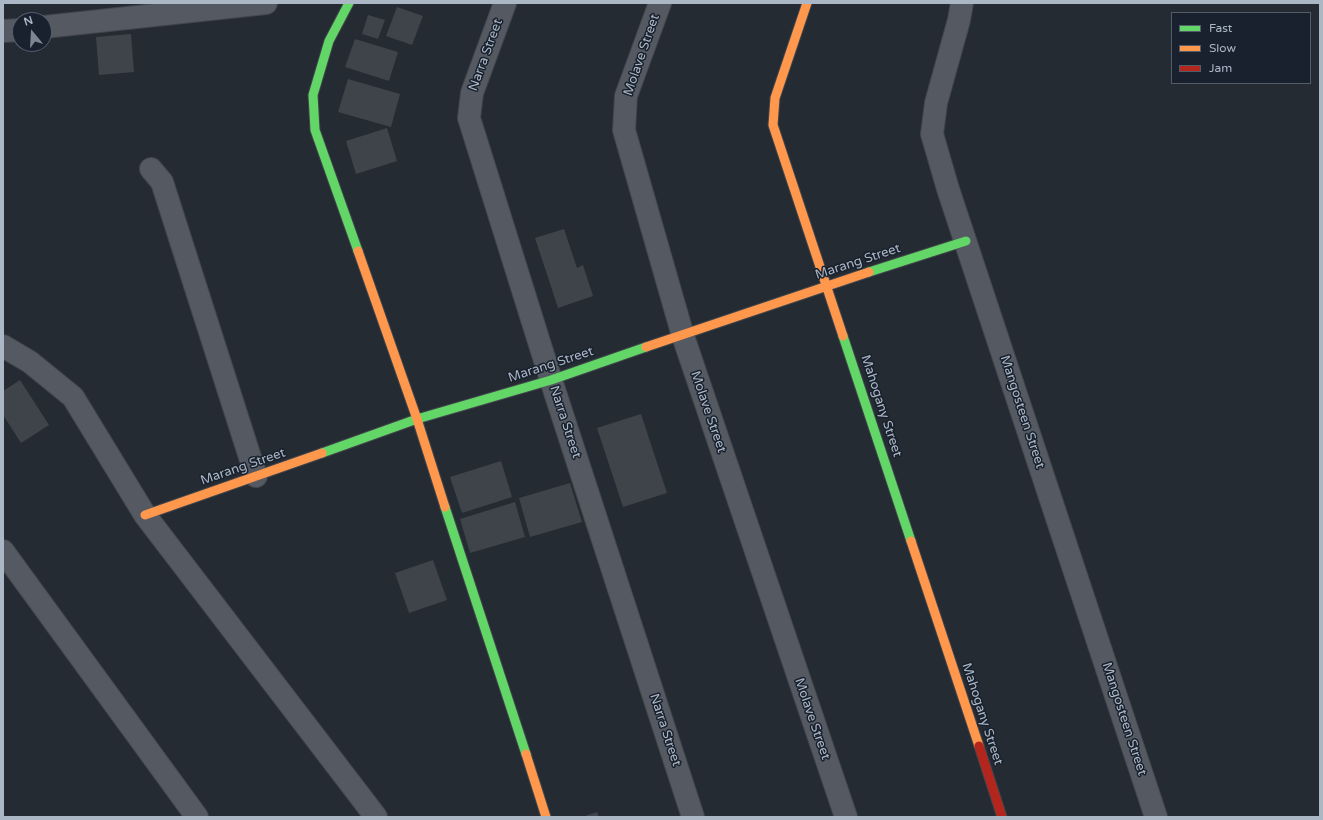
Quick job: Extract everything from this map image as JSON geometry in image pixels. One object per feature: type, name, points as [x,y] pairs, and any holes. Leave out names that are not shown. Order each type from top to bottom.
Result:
[{"type":"street","points":[[52,26],[266,3]]},
{"type":"street","points":[[349,3],[329,41],[313,95],[315,130],[417,420],[546,817]]},
{"type":"street","name":"Narra Street","points":[[505,3],[472,93],[469,118],[551,380],[694,817]]},
{"type":"street","name":"Molave Street","points":[[660,3],[626,96],[624,130],[682,336],[846,817]]},
{"type":"street","name":"Mahogany Street","points":[[807,3],[775,98],[773,125],[1002,817]]},
{"type":"street","name":"Mangosteen Street","points":[[962,3],[959,20],[936,103],[932,134],[948,190],[1156,817]]},
{"type":"street","points":[[150,169],[162,182],[256,476]]},
{"type":"street","name":"Marang Street","points":[[145,515],[417,420],[551,380],[827,285],[966,241]]},
{"type":"street","points":[[3,346],[30,362],[73,397],[145,515],[376,817]]},
{"type":"street","points":[[3,551],[197,817]]},
{"type":"building","points":[[397,7],[423,16],[412,45],[386,36]]},
{"type":"building","points":[[368,15],[385,20],[378,39],[362,34]]},
{"type":"building","points":[[131,34],[134,72],[99,75],[96,37]]},
{"type":"building","points":[[355,39],[398,52],[389,81],[345,67]]},
{"type":"building","points":[[348,79],[400,94],[391,127],[338,112]]},
{"type":"building","points":[[387,128],[397,161],[356,174],[346,141]]},
{"type":"building","points":[[564,229],[577,268],[583,265],[593,296],[558,308],[535,238]]},
{"type":"building","points":[[20,380],[49,425],[21,443],[3,415],[3,391]]},
{"type":"building","points":[[641,414],[667,493],[623,507],[597,428]]},
{"type":"building","points":[[501,461],[512,497],[462,513],[450,477]]},
{"type":"building","points":[[570,483],[582,522],[530,537],[519,498]]},
{"type":"building","points":[[515,502],[525,537],[470,553],[460,519]]},
{"type":"building","points":[[433,560],[447,600],[409,613],[395,573]]},
{"type":"building","points":[[597,812],[599,817],[582,817]]},
{"type":"traffic: fast","points":[[349,3],[329,41],[313,95],[315,130],[358,251]]},
{"type":"traffic: fast","points":[[869,272],[966,241]]},
{"type":"traffic: fast","points":[[843,336],[911,541]]},
{"type":"traffic: fast","points":[[322,453],[417,419],[551,380],[646,347]]},
{"type":"traffic: fast","points":[[445,507],[526,754]]},
{"type":"traffic: slow","points":[[807,3],[775,98],[773,125],[843,336]]},
{"type":"traffic: slow","points":[[358,251],[417,419],[445,507]]},
{"type":"traffic: slow","points":[[646,347],[869,272]]},
{"type":"traffic: slow","points":[[145,515],[322,453]]},
{"type":"traffic: slow","points":[[911,541],[979,746]]},
{"type":"traffic: slow","points":[[526,754],[546,817]]},
{"type":"traffic: jam","points":[[979,746],[1002,817]]}]
